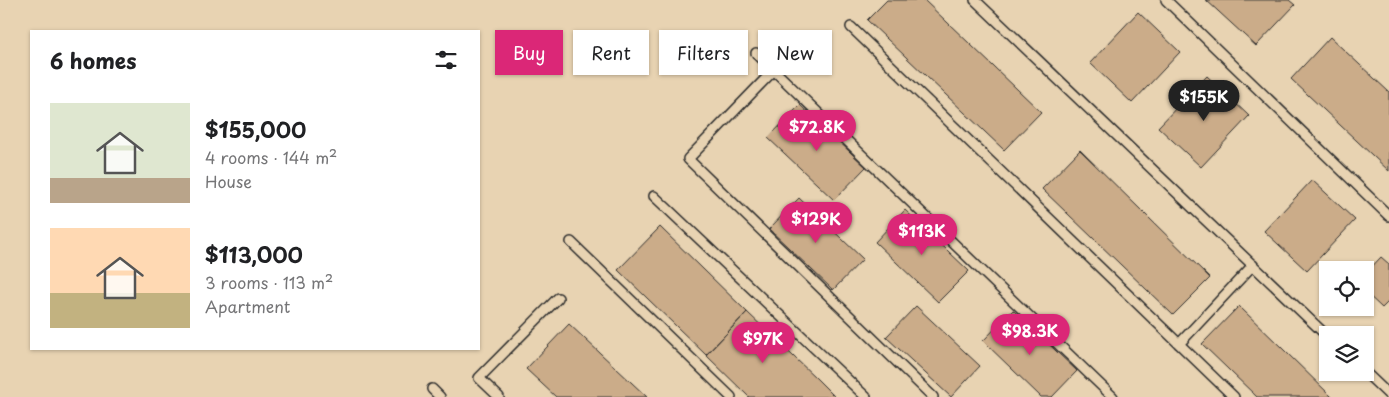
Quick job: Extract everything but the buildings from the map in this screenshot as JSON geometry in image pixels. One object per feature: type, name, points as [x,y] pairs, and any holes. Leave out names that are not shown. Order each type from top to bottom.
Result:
[{"type":"lane","points":[[975,0],[1319,328]]},
{"type":"lane","points":[[1166,0],[1389,216]]},
{"type":"lane","points":[[851,27],[1234,397]]},
{"type":"lane","points":[[769,75],[688,159],[934,397]]},
{"type":"lane","points":[[779,75],[1113,397]]},
{"type":"lane","points":[[654,196],[866,397]]},
{"type":"lane","points":[[571,242],[731,397]]},
{"type":"lane","points":[[1179,344],[1253,266]]},
{"type":"lane","points":[[499,397],[479,378],[558,298]]},
{"type":"lane","points":[[1374,381],[1389,395]]},
{"type":"lane","points":[[432,389],[440,397]]}]
